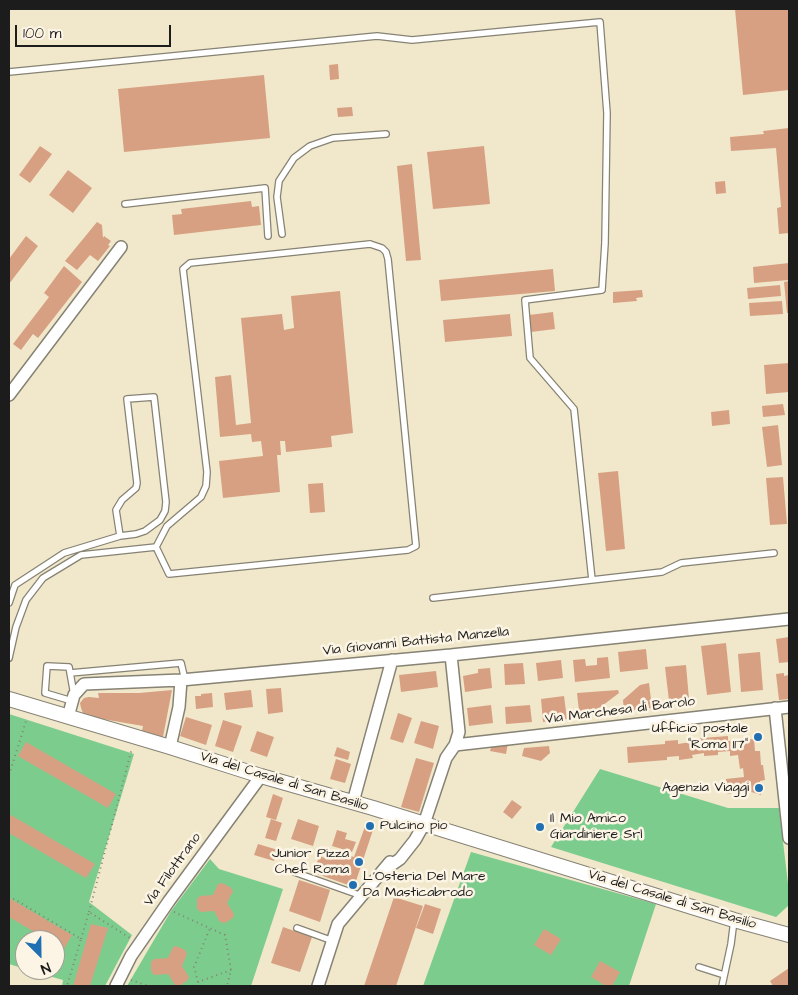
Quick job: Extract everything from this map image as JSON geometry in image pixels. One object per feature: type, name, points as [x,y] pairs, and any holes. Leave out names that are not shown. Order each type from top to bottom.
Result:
[{"type":"street","points":[[9,395],[120,247]]},
{"type":"street","name":"Via Giovanni Battista Manzella","points":[[73,698],[84,684],[183,680],[451,655],[789,619]]},
{"type":"street","points":[[318,986],[338,924],[387,868],[400,859],[415,840],[424,824],[446,758],[455,745],[459,732],[451,655]]},
{"type":"street","points":[[353,802],[392,660]]},
{"type":"street","points":[[170,747],[183,680]]},
{"type":"street","points":[[68,717],[73,698]]},
{"type":"street","name":"Via del Casale di San Basilio","points":[[9,700],[353,802],[734,920],[788,930]]},
{"type":"street","name":"Via Marchesa di Barolo","points":[[455,745],[789,707]]},
{"type":"street","points":[[775,708],[789,838]]},
{"type":"street","name":"Via Filottrano","points":[[116,986],[135,951],[169,900],[261,776]]},
{"type":"lane","points":[[9,72],[377,36],[412,40],[600,22],[607,113],[605,243],[602,290],[525,300],[530,358],[574,409],[592,580]]},
{"type":"lane","points":[[282,234],[277,197],[279,181],[294,158],[310,146],[333,138],[386,134]]},
{"type":"lane","points":[[125,204],[265,188],[268,236]]},
{"type":"lane","points":[[370,244],[382,248],[386,252],[388,259],[416,546],[408,550],[168,574],[156,547],[168,526],[201,497],[206,486],[208,472],[183,269],[190,263],[370,244]]},
{"type":"lane","points":[[9,603],[16,585],[64,553],[120,536],[146,532],[160,520],[165,511],[166,502],[154,397],[127,399],[137,483],[136,488],[122,500],[116,510],[120,536]]},
{"type":"lane","points":[[9,658],[16,627],[26,600],[44,578],[81,555],[156,547]]},
{"type":"lane","points":[[433,598],[662,572],[681,563],[774,553]]},
{"type":"lane","points":[[70,672],[181,663],[183,680]]},
{"type":"lane","points":[[47,666],[68,667],[70,672],[73,698],[45,693],[47,666]]},
{"type":"lane","points":[[294,872],[362,896]]},
{"type":"lane","points":[[722,986],[734,920]]},
{"type":"lane","points":[[297,928],[333,941]]},
{"type":"lane","points":[[699,967],[724,976]]},
{"type":"path","points":[[9,775],[28,715]]},
{"type":"path","points":[[67,986],[89,912],[132,745]]},
{"type":"path","points":[[9,896],[81,939]]},
{"type":"path","points":[[170,910],[225,935],[231,970],[227,986]]},
{"type":"path","points":[[89,912],[132,939]]},
{"type":"path","points":[[198,982],[194,967],[210,928]]},
{"type":"path","points":[[194,986],[198,982],[231,970]]},
{"type":"path","points":[[129,979],[148,986]]},
{"type":"green space","points":[[9,714],[134,754],[89,902],[132,935],[105,986],[62,986],[63,980],[65,980],[65,930],[15,930],[15,966],[9,964]]},
{"type":"green space","points":[[600,769],[728,808],[779,808],[789,905],[776,917],[551,847]]},
{"type":"green space","points":[[471,852],[656,904],[629,986],[423,986]]},
{"type":"green space","points":[[210,859],[219,869],[283,889],[251,986],[127,986],[171,911]]},
{"type":"building","points":[[735,9],[789,9],[789,90],[743,95]]},
{"type":"building","points":[[338,64],[339,79],[330,80],[329,65]]},
{"type":"building","points":[[264,75],[270,138],[124,152],[118,89]]},
{"type":"building","points":[[352,107],[353,116],[338,117],[337,108]]},
{"type":"building","points":[[789,128],[789,233],[779,234],[777,208],[781,207],[776,148],[731,151],[730,137],[764,134],[763,131]]},
{"type":"building","points":[[40,146],[52,154],[30,183],[19,175]]},
{"type":"building","points":[[484,146],[490,204],[433,209],[427,152]]},
{"type":"building","points":[[412,164],[421,260],[406,261],[397,166]]},
{"type":"building","points":[[68,170],[92,188],[73,213],[49,195]]},
{"type":"building","points":[[725,181],[726,193],[716,194],[715,182]]},
{"type":"building","points":[[251,201],[252,207],[259,206],[261,225],[174,235],[172,215],[182,214],[181,209]]},
{"type":"building","points":[[97,222],[102,225],[103,238],[104,236],[111,241],[108,245],[110,246],[98,261],[90,255],[77,270],[65,261]]},
{"type":"building","points":[[26,236],[38,246],[9,284],[9,259]]},
{"type":"building","points":[[789,263],[789,280],[754,283],[753,267]]},
{"type":"building","points":[[64,266],[82,282],[38,338],[33,334],[21,350],[13,344],[49,297],[44,293]]},
{"type":"building","points":[[553,269],[555,291],[441,301],[439,280]]},
{"type":"building","points":[[789,281],[789,313],[787,313],[784,282]]},
{"type":"building","points":[[780,285],[781,296],[748,299],[747,288]]},
{"type":"building","points":[[642,290],[643,297],[636,298],[637,301],[613,303],[613,292]]},
{"type":"building","points":[[340,291],[353,433],[331,436],[332,447],[286,452],[285,441],[280,441],[281,455],[277,455],[280,492],[223,498],[219,461],[263,456],[261,441],[252,442],[251,434],[220,437],[215,377],[231,375],[236,425],[251,423],[241,318],[282,314],[284,330],[294,328],[291,296]]},
{"type":"building","points":[[782,301],[783,314],[750,316],[749,303]]},
{"type":"building","points":[[553,312],[555,329],[531,332],[529,315]]},
{"type":"building","points":[[510,314],[512,336],[445,342],[443,320]]},
{"type":"building","points":[[789,363],[789,392],[766,394],[764,365]]},
{"type":"building","points":[[783,404],[785,415],[763,417],[762,406]]},
{"type":"building","points":[[729,410],[730,424],[712,426],[711,412]]},
{"type":"building","points":[[778,425],[782,465],[767,467],[762,427]]},
{"type":"building","points":[[618,471],[625,549],[606,551],[598,473]]},
{"type":"building","points":[[783,477],[787,524],[770,525],[766,478]]},
{"type":"building","points":[[323,483],[325,512],[310,513],[308,484]]},
{"type":"building","points":[[789,637],[789,662],[779,663],[776,639]]},
{"type":"building","points":[[726,643],[731,692],[707,695],[701,646]]},
{"type":"building","points":[[646,649],[648,669],[620,672],[618,652]]},
{"type":"building","points":[[760,652],[763,690],[741,692],[738,654]]},
{"type":"building","points":[[608,657],[610,678],[575,682],[573,660],[585,659],[586,666],[597,665],[597,658]]},
{"type":"building","points":[[561,660],[563,678],[538,681],[536,663]]},
{"type":"building","points":[[523,663],[525,684],[505,685],[504,664]]},
{"type":"building","points":[[686,665],[689,699],[669,701],[665,667]]},
{"type":"building","points":[[490,668],[492,688],[465,692],[463,676],[478,673],[478,669]]},
{"type":"building","points":[[436,671],[438,687],[401,692],[399,675]]},
{"type":"building","points":[[784,673],[784,676],[789,675],[789,699],[779,700],[776,674]]},
{"type":"building","points":[[649,683],[652,708],[624,711],[623,700],[640,685]]},
{"type":"building","points":[[281,688],[283,712],[268,714],[266,689]]},
{"type":"building","points":[[172,690],[163,737],[142,731],[143,726],[91,717],[83,713],[80,703],[84,698],[99,698],[98,693],[139,693]]},
{"type":"building","points":[[251,690],[253,707],[226,710],[224,693]]},
{"type":"building","points":[[618,690],[619,693],[598,709],[579,711],[577,693]]},
{"type":"building","points":[[212,693],[213,707],[196,709],[195,696]]},
{"type":"building","points":[[564,696],[567,719],[543,722],[541,699]]},
{"type":"building","points":[[491,705],[493,723],[469,726],[467,708]]},
{"type":"building","points":[[530,705],[532,722],[506,724],[505,707]]},
{"type":"building","points":[[398,713],[412,718],[403,743],[390,739]]},
{"type":"building","points":[[186,717],[212,725],[206,745],[180,736]]},
{"type":"building","points":[[223,720],[242,726],[233,752],[215,746]]},
{"type":"building","points":[[421,721],[439,726],[433,749],[414,743]]},
{"type":"building","points":[[257,731],[274,737],[267,757],[250,751]]},
{"type":"building","points":[[728,736],[728,741],[754,739],[755,751],[760,751],[765,780],[760,781],[761,795],[748,791],[727,794],[726,779],[744,777],[743,768],[740,769],[738,755],[730,756],[730,751],[718,752],[718,755],[704,756],[704,753],[692,755],[693,758],[679,760],[679,756],[667,757],[667,760],[628,763],[627,747],[665,744],[665,741],[678,740],[678,744],[691,742],[691,739]]},
{"type":"building","points":[[26,742],[116,794],[108,808],[18,756]]},
{"type":"building","points":[[508,743],[506,754],[490,751],[492,744]]},
{"type":"building","points":[[549,746],[550,753],[541,761],[522,756],[524,748]]},
{"type":"building","points":[[337,747],[350,752],[348,760],[334,756]]},
{"type":"building","points":[[416,758],[434,763],[419,812],[401,807]]},
{"type":"building","points":[[336,759],[351,764],[345,783],[330,779]]},
{"type":"building","points":[[273,794],[283,798],[276,820],[266,817]]},
{"type":"building","points":[[512,800],[522,807],[512,819],[503,812]]},
{"type":"building","points":[[9,814],[95,864],[86,878],[9,833]]},
{"type":"building","points":[[271,819],[282,823],[276,841],[265,838]]},
{"type":"building","points":[[298,819],[319,826],[313,846],[291,839]]},
{"type":"building","points":[[367,821],[375,824],[354,887],[314,873],[319,856],[331,860],[334,850],[354,857]]},
{"type":"building","points":[[337,830],[347,833],[345,839],[356,842],[352,852],[332,846]]},
{"type":"building","points":[[258,844],[278,850],[274,861],[254,855]]},
{"type":"building","points":[[299,880],[330,890],[320,922],[289,911]]},
{"type":"building","points":[[222,883],[233,891],[227,903],[234,914],[233,918],[225,923],[220,922],[214,911],[200,912],[197,908],[197,899],[200,896],[213,895],[218,884]]},
{"type":"building","points":[[394,897],[423,906],[396,986],[364,986]]},
{"type":"building","points":[[9,898],[63,930],[31,930],[9,917]]},
{"type":"building","points":[[425,904],[441,909],[433,934],[416,928]]},
{"type":"building","points":[[91,924],[108,928],[90,986],[73,986]]},
{"type":"building","points":[[283,927],[312,937],[300,972],[271,963]]},
{"type":"building","points":[[544,929],[561,939],[551,955],[534,945]]},
{"type":"building","points":[[65,931],[72,935],[65,947]]},
{"type":"building","points":[[176,946],[185,950],[187,954],[182,966],[189,977],[187,981],[179,986],[175,985],[168,974],[154,975],[151,971],[151,962],[154,959],[168,958],[173,947]]},
{"type":"building","points":[[600,961],[620,972],[612,986],[606,986],[591,977]]},
{"type":"building","points":[[789,968],[789,985],[773,986],[770,981]]},
{"type":"place","name":"Ufficio postale \"Roma 117\"","points":[[758,737]]},
{"type":"place","name":"Agenzia Viaggi","points":[[759,788]]},
{"type":"place","name":"Pulcino pio","points":[[370,826]]},
{"type":"place","name":"Il Mio Amico Giardiniere Srl","points":[[540,827]]},
{"type":"place","name":"Junior Pizza Chef Roma","points":[[359,862]]},
{"type":"place","name":"L'Osteria Del Mare Da Masticabrodo","points":[[353,885]]}]
